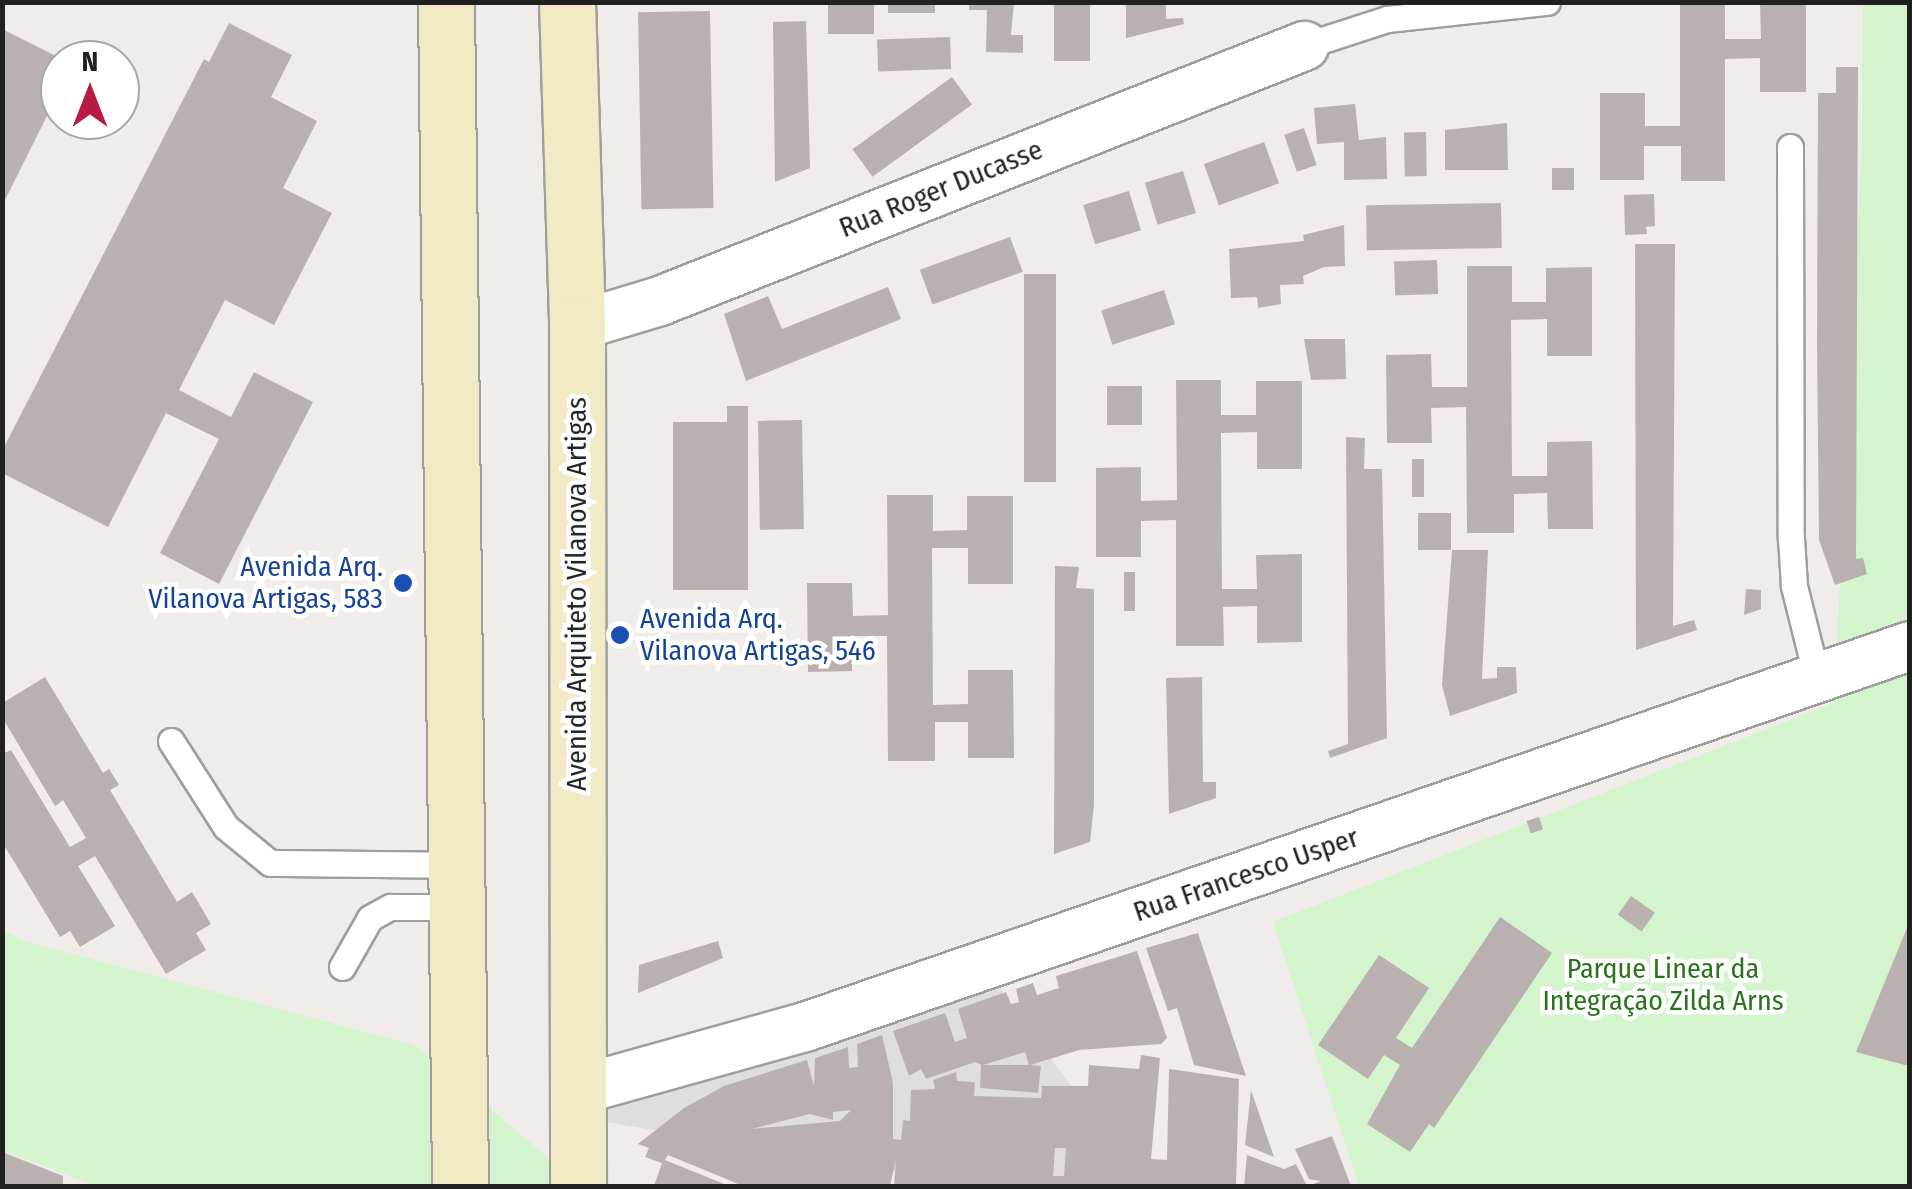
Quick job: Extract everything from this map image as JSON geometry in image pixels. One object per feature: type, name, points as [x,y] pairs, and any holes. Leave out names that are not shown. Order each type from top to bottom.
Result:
[{"type":"main road","points":[[446,2],[460,1186]]},
{"type":"main road","name":"Avenida Arquiteto Vilanova Artigas","points":[[567,2],[577,326],[578,1186]]},
{"type":"street","name":"Rua Roger Ducasse","points":[[577,326],[660,300],[1304,46]]},
{"type":"street","name":"Rua Francesco Usper","points":[[579,1090],[805,1028],[1910,646]]},
{"type":"lane","points":[[1304,46],[1387,19],[1548,2]]},
{"type":"lane","points":[[1790,147],[1791,538],[1794,586],[1817,678]]},
{"type":"lane","points":[[171,741],[226,827],[270,863],[458,886]]},
{"type":"lane","points":[[342,967],[370,918],[390,907],[458,886]]},
{"type":"shaded area","points":[[986,969],[1144,1186],[987,1186],[564,1115]]},
{"type":"green space","name":"Parque Linear da Integração Zilda Arns","points":[[1863,3],[1909,3],[1909,924],[1856,1052],[1909,1064],[1909,1186],[1359,1186],[1273,922],[1834,703],[1862,142]]},
{"type":"green space","points":[[2,929],[24,941],[414,1045],[582,1186],[95,1186],[3,1150]]},
{"type":"building","points":[[828,2],[874,2],[874,34],[828,34]]},
{"type":"building","points":[[888,2],[935,2],[935,13],[888,13]]},
{"type":"building","points":[[969,2],[1014,2],[1011,35],[1023,35],[1023,53],[986,52],[987,10],[969,10]]},
{"type":"building","points":[[1054,2],[1090,2],[1090,61],[1054,61]]},
{"type":"building","points":[[1126,2],[1166,2],[1166,19],[1183,18],[1184,24],[1126,38]]},
{"type":"building","points":[[1680,2],[1725,2],[1725,39],[1761,39],[1760,2],[1806,2],[1806,92],[1760,92],[1760,58],[1725,59],[1725,181],[1681,181],[1681,146],[1644,146],[1644,180],[1600,180],[1600,93],[1645,93],[1645,126],[1680,126]]},
{"type":"building","points":[[710,11],[713,208],[641,209],[638,12]]},
{"type":"building","points":[[806,21],[810,168],[775,182],[773,22]]},
{"type":"building","points":[[229,23],[292,55],[271,97],[317,121],[283,188],[332,213],[274,325],[225,300],[179,390],[231,417],[254,372],[313,402],[219,584],[160,553],[219,439],[166,413],[108,527],[2,473],[2,451],[204,59],[209,62]]},
{"type":"building","points":[[2,29],[40,48],[40,130],[2,206]]},
{"type":"building","points":[[950,37],[951,69],[878,72],[877,40]]},
{"type":"building","points":[[1836,67],[1858,67],[1856,559],[1863,558],[1867,574],[1835,585],[1819,540],[1817,342],[1818,93],[1836,93]]},
{"type":"building","points":[[952,77],[972,105],[872,177],[852,149]]},
{"type":"building","points":[[1355,104],[1359,140],[1386,137],[1387,179],[1344,180],[1344,142],[1317,144],[1314,108]]},
{"type":"building","points":[[1507,123],[1508,170],[1445,170],[1445,130]]},
{"type":"building","points":[[1304,128],[1317,165],[1297,172],[1284,135]]},
{"type":"building","points":[[1404,132],[1426,132],[1427,176],[1405,176]]},
{"type":"building","points":[[1264,142],[1279,183],[1219,205],[1204,164]]},
{"type":"building","points":[[1552,168],[1574,168],[1574,190],[1552,190]]},
{"type":"building","points":[[1183,171],[1196,213],[1158,225],[1145,183]]},
{"type":"building","points":[[1129,191],[1141,230],[1095,244],[1083,205]]},
{"type":"building","points":[[1654,194],[1655,226],[1646,227],[1647,234],[1625,235],[1624,195]]},
{"type":"building","points":[[1501,203],[1502,248],[1367,250],[1366,205]]},
{"type":"building","points":[[1344,225],[1345,266],[1324,267],[1303,276],[1304,284],[1280,285],[1281,304],[1258,308],[1257,297],[1231,298],[1229,249],[1304,241],[1303,235]]},
{"type":"building","points":[[1010,237],[1023,272],[932,305],[920,270]]},
{"type":"building","points":[[1635,244],[1675,244],[1673,626],[1694,620],[1697,630],[1636,650]]},
{"type":"building","points":[[1437,260],[1438,294],[1395,295],[1394,262]]},
{"type":"building","points":[[1467,266],[1512,266],[1512,302],[1546,302],[1546,268],[1592,267],[1592,356],[1547,356],[1547,319],[1511,320],[1512,476],[1547,476],[1547,442],[1592,441],[1593,529],[1548,529],[1547,493],[1514,494],[1514,533],[1467,533],[1466,407],[1431,408],[1432,443],[1387,443],[1386,355],[1431,354],[1432,387],[1467,387]]},
{"type":"building","points":[[1024,274],[1056,274],[1056,482],[1024,482]]},
{"type":"building","points":[[888,287],[901,319],[746,381],[724,314],[768,296],[782,329]]},
{"type":"building","points":[[1164,290],[1175,324],[1112,345],[1101,310]]},
{"type":"building","points":[[1304,339],[1345,339],[1346,379],[1311,380]]},
{"type":"building","points":[[1176,380],[1221,380],[1221,415],[1256,415],[1256,381],[1302,381],[1302,469],[1257,469],[1257,432],[1221,433],[1222,589],[1257,589],[1256,555],[1302,554],[1302,642],[1257,643],[1257,606],[1223,607],[1224,646],[1176,646],[1176,520],[1141,521],[1141,557],[1096,557],[1096,468],[1141,467],[1141,501],[1177,500]]},
{"type":"building","points":[[1107,386],[1142,386],[1142,425],[1107,425]]},
{"type":"building","points":[[727,406],[748,406],[748,590],[673,590],[673,422],[727,422]]},
{"type":"building","points":[[802,420],[804,529],[760,530],[758,421]]},
{"type":"building","points":[[1346,437],[1365,438],[1364,469],[1382,469],[1387,738],[1330,758],[1328,751],[1348,744]]},
{"type":"building","points":[[1412,459],[1424,459],[1424,497],[1412,497]]},
{"type":"building","points":[[887,495],[933,495],[933,531],[967,530],[967,496],[1013,496],[1013,584],[968,584],[968,548],[932,548],[933,705],[968,704],[968,670],[1013,670],[1014,758],[968,758],[968,722],[935,722],[935,761],[888,761],[887,636],[852,636],[852,671],[808,672],[807,583],[852,583],[853,616],[888,615]]},
{"type":"building","points":[[1418,513],[1451,513],[1451,550],[1418,550]]},
{"type":"building","points":[[1452,550],[1488,550],[1482,679],[1497,678],[1497,667],[1516,667],[1517,693],[1450,716],[1442,685]]},
{"type":"building","points":[[1055,566],[1079,567],[1076,588],[1094,589],[1094,805],[1090,842],[1054,854]]},
{"type":"building","points":[[1124,572],[1135,572],[1135,611],[1124,611]]},
{"type":"building","points":[[1746,589],[1761,590],[1761,609],[1744,615]]},
{"type":"building","points":[[45,677],[103,773],[109,769],[119,785],[110,790],[177,902],[192,892],[211,924],[196,933],[206,950],[166,974],[95,856],[78,866],[115,926],[80,947],[70,931],[60,937],[2,842],[2,754],[11,750],[70,847],[86,838],[63,800],[55,806],[2,717],[4,702]]},
{"type":"building","points":[[1202,677],[1203,782],[1216,782],[1216,798],[1169,814],[1166,678]]},
{"type":"building","points":[[1539,817],[1543,829],[1531,833],[1527,821]]},
{"type":"building","points":[[1631,896],[1655,913],[1642,931],[1618,915]]},
{"type":"building","points":[[1500,917],[1552,953],[1434,1128],[1429,1124],[1410,1152],[1367,1124],[1400,1065],[1384,1055],[1368,1079],[1318,1045],[1379,955],[1429,988],[1396,1038],[1412,1048]]},
{"type":"building","points":[[1909,923],[1910,1064],[1905,1065],[1856,1052]]},
{"type":"building","points":[[1198,933],[1246,1076],[1194,1065],[1177,1008],[1168,1011],[1146,948]]},
{"type":"building","points":[[718,941],[723,958],[638,993],[639,965]]},
{"type":"building","points":[[1137,951],[1167,1038],[1161,1044],[1079,1050],[1030,1065],[1041,1066],[1038,1093],[980,1088],[981,1065],[975,1062],[926,1079],[921,1069],[909,1076],[893,1031],[945,1013],[955,1042],[967,1038],[958,1009],[1006,992],[1011,1004],[1019,1002],[1016,989],[1033,983],[1037,995],[1059,988],[1056,976]],"holes":[[[1025,1052],[1029,1065],[983,1065]]]},
{"type":"building","points":[[882,1035],[893,1083],[893,1139],[901,1140],[903,1120],[910,1121],[911,1090],[935,1089],[933,1080],[956,1072],[957,1081],[975,1082],[974,1096],[1041,1098],[1042,1086],[1088,1086],[1089,1065],[1139,1069],[1141,1055],[1160,1058],[1151,1159],[1167,1160],[1169,1069],[1239,1079],[1236,1186],[894,1186],[896,1160],[890,1186],[743,1186],[668,1155],[665,1160],[729,1186],[654,1186],[662,1163],[645,1157],[649,1148],[638,1144],[684,1108],[724,1086],[807,1060],[814,1086],[815,1058],[848,1047],[849,1068],[858,1067],[857,1044]],"holes":[[[851,1110],[840,1121],[751,1129],[810,1114],[833,1120],[833,1112]],[[1055,1148],[1066,1148],[1064,1176],[1053,1176]]]},
{"type":"building","points":[[1251,1090],[1274,1157],[1245,1145]]},
{"type":"building","points":[[1332,1136],[1351,1186],[1308,1186],[1321,1181],[1309,1179],[1295,1149]]},
{"type":"building","points":[[2,1152],[63,1176],[63,1186],[2,1186]]},
{"type":"building","points":[[1247,1155],[1284,1169],[1296,1164],[1307,1186],[1244,1186]]},
{"type":"place","name":"Avenida Arq. Vilanova Artigas, 583","points":[[403,583]]},
{"type":"place","name":"Avenida Arq. Vilanova Artigas, 546","points":[[620,635]]}]
